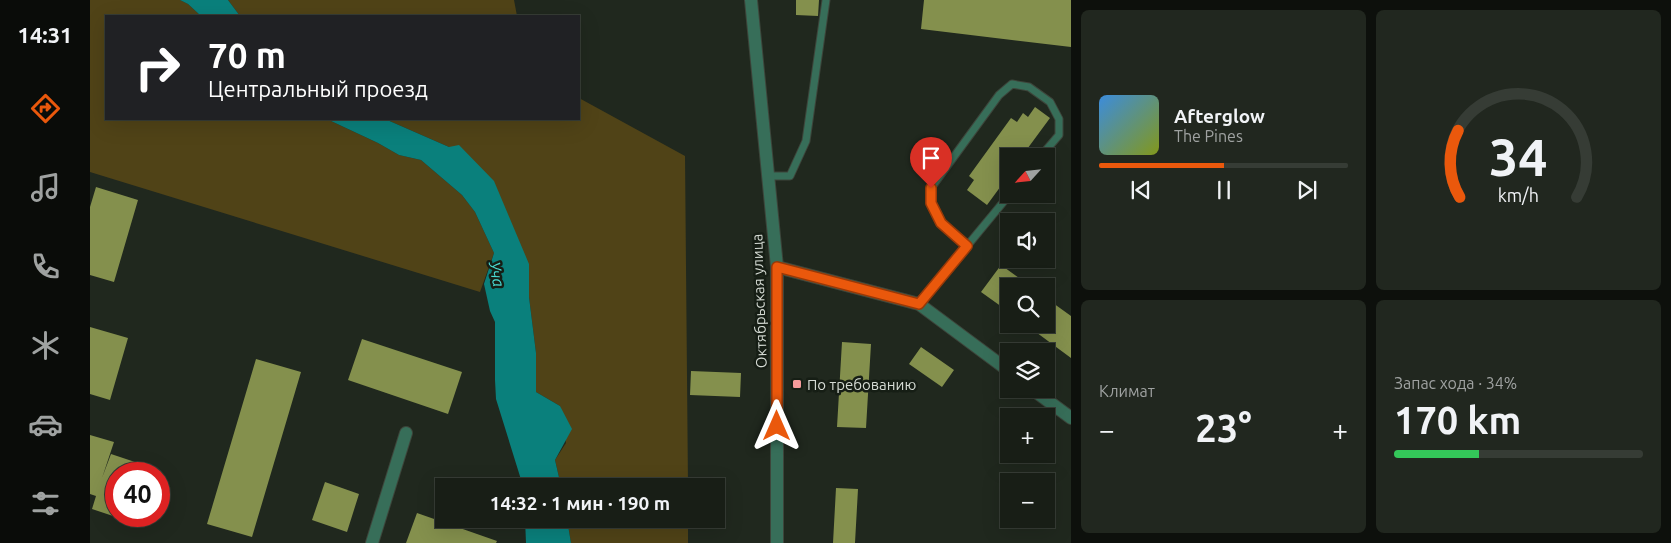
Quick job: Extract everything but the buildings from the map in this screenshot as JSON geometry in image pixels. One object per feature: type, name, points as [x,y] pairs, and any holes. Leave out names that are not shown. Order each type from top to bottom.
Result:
[{"type":"street","name":"Октябрьская улица","points":[[751,0],[777,267],[777,543]]},
{"type":"street","points":[[777,267],[919,304],[1000,365]]},
{"type":"street","points":[[1044,398],[1071,418]]},
{"type":"street","points":[[372,543],[406,433]]},
{"type":"lane","points":[[768,176],[790,176],[806,141],[826,0]]},
{"type":"lane","points":[[967,246],[941,223],[931,203],[931,188],[999,95],[1012,84],[1029,87],[1050,102],[1059,119],[1058,135],[1047,148]]},
{"type":"lane","points":[[919,304],[1003,203]]},
{"type":"shaded area","points":[[90,0],[180,0],[188,4],[200,15],[105,15],[105,120],[331,121],[399,155],[421,160],[462,195],[475,212],[494,253],[480,292],[90,172]]},
{"type":"shaded area","points":[[228,0],[514,0],[517,15],[239,15]]},
{"type":"shaded area","points":[[580,99],[685,156],[688,478],[559,478],[555,460],[566,443],[560,406],[536,392],[536,353],[529,297],[449,147],[387,120],[580,120]]},
{"type":"shaded area","points":[[568,528],[688,528],[688,543],[571,543]]},
{"type":"water","points":[[180,0],[228,0],[239,15],[200,15],[188,4]]},
{"type":"water","name":"Уча","points":[[326,120],[387,120],[449,147],[459,145],[494,181],[529,264],[529,297],[536,353],[536,392],[560,406],[572,429],[555,460],[559,478],[521,478],[496,399],[495,322],[490,311],[484,284],[494,253],[475,212],[462,195],[421,160],[399,155],[378,143]]},
{"type":"water","points":[[525,528],[568,528],[571,543],[526,543]]},
{"type":"place","name":"По требованию","points":[[797,384]]},
{"type":"route","points":[[777,426],[777,267],[919,304],[967,246],[941,223],[931,203],[931,188]]}]
